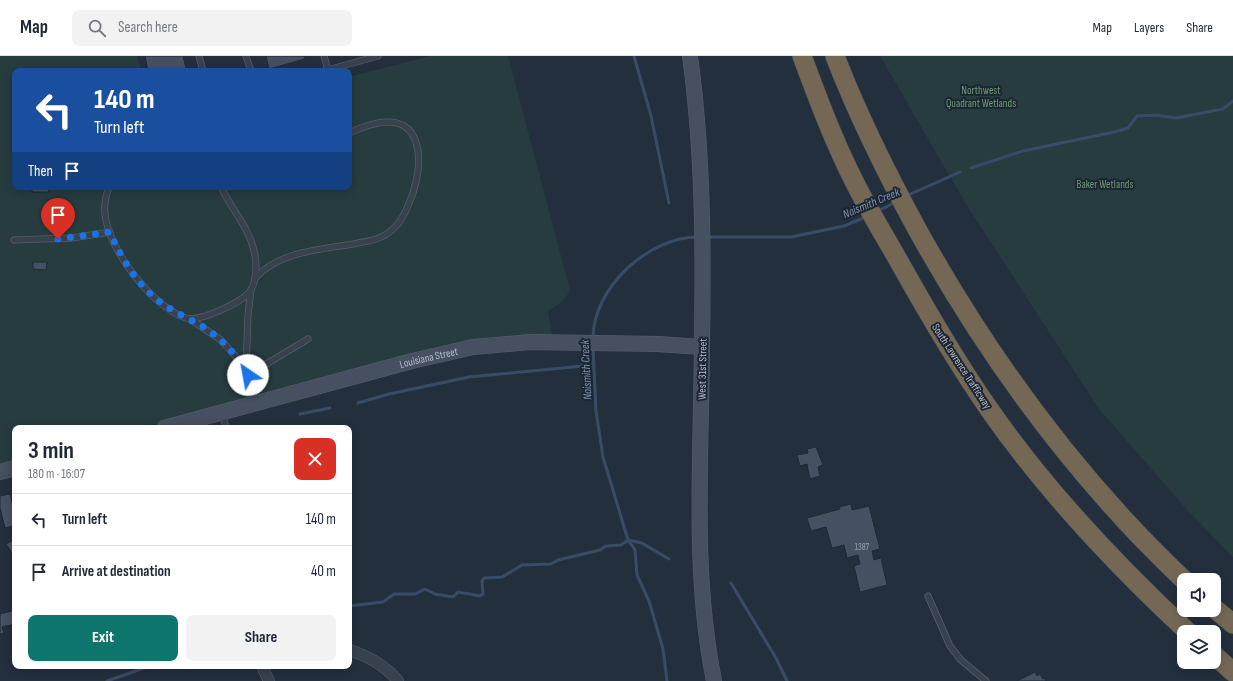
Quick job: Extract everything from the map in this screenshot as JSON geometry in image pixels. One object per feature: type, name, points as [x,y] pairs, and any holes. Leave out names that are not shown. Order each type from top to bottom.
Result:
[{"type":"highway","name":"South Lawrence Trafficway","points":[[802,56],[830,129],[855,183],[901,266],[969,380],[1019,449],[1101,544],[1181,625]]},
{"type":"highway","points":[[835,56],[863,125],[886,173],[928,249],[989,347],[1048,431],[1096,490],[1177,573]]},
{"type":"highway","points":[[1221,614],[1233,624]]},
{"type":"highway","points":[[1221,661],[1233,672]]},
{"type":"main road","name":"West 31st Street","points":[[690,56],[698,134],[703,282],[699,558],[706,630],[714,681]]},
{"type":"main road","name":"Louisiana Street","points":[[175,425],[451,352],[512,343],[561,342],[702,347]]},
{"type":"main road","points":[[0,472],[12,469]]},
{"type":"street","points":[[352,651],[373,659],[398,681]]},
{"type":"street","points":[[263,669],[269,681]]},
{"type":"lane","points":[[199,56],[202,68]]},
{"type":"lane","points":[[246,56],[249,68]]},
{"type":"lane","points":[[324,56],[326,68]]},
{"type":"lane","points":[[333,68],[378,56]]},
{"type":"lane","points":[[255,278],[263,269],[289,256],[376,240],[393,230],[400,222],[417,181],[420,168],[420,154],[413,135],[406,128],[390,122],[378,123],[352,132]]},
{"type":"lane","points":[[108,190],[105,203],[105,214],[110,232],[126,263],[136,278],[163,304],[221,340],[246,368]]},
{"type":"lane","points":[[223,190],[250,237],[256,266],[248,315],[246,368],[256,403]]},
{"type":"lane","points":[[14,240],[72,238],[110,232]]},
{"type":"lane","points":[[186,318],[194,318],[214,313],[233,304],[251,290]]},
{"type":"lane","points":[[248,375],[308,339]]},
{"type":"lane","points":[[222,412],[225,425]]},
{"type":"lane","points":[[928,596],[950,646],[961,660],[986,681]]},
{"type":"green space","points":[[0,56],[137,56],[140,68],[12,68],[12,190],[352,190],[352,76],[430,56],[508,56],[570,290],[561,302],[548,310],[552,335],[424,352],[151,425],[12,425],[12,463],[0,466]]},
{"type":"green space","name":"Baker Wetlands","points":[[880,56],[1233,56],[1233,557],[1188,511],[1099,409],[966,204]]},
{"type":"building","points":[[145,56],[183,56],[186,68],[147,68]]},
{"type":"building","points":[[266,56],[304,56],[305,59],[273,68],[269,68]]},
{"type":"building","points":[[32,190],[49,190],[49,192],[32,192]]},
{"type":"building","points":[[33,262],[47,262],[46,270],[33,269]]},
{"type":"building","points":[[816,447],[823,465],[818,467],[820,476],[810,479],[807,464],[800,466],[797,455],[808,453],[807,449]]},
{"type":"building","points":[[10,494],[12,502],[12,526],[5,528],[0,508],[0,496]]},
{"type":"building","points":[[851,504],[852,510],[869,506],[880,549],[872,551],[874,560],[881,558],[887,585],[860,592],[854,566],[860,564],[858,555],[847,558],[844,545],[832,548],[826,527],[811,531],[807,518],[840,509],[839,507]]},
{"type":"building","points":[[12,541],[12,553],[6,544]]},
{"type":"building","points":[[12,611],[12,625],[2,627],[4,633],[0,634],[0,614]]},
{"type":"building","points":[[1035,672],[1037,676],[1040,674],[1046,681],[1017,681]]},
{"type":"waterway","points":[[634,56],[651,116],[669,203]]},
{"type":"waterway","name":"Naismith Creek","points":[[971,168],[1023,151],[1128,128],[1137,116],[1156,115],[1176,118],[1223,109],[1233,101]]},
{"type":"waterway","name":"Naismith Creek","points":[[906,196],[960,172]]},
{"type":"waterway","name":"Naismith Creek","points":[[878,211],[896,202]]},
{"type":"waterway","name":"Naismith Creek","points":[[706,237],[791,237],[844,226],[866,217]]},
{"type":"waterway","name":"Naismith Creek","points":[[593,338],[596,319],[603,301],[613,284],[627,268],[643,255],[661,245],[680,239],[699,237]]},
{"type":"waterway","name":"Naismith Creek","points":[[593,348],[596,411],[603,457],[628,540],[635,550],[637,575],[649,601],[663,649],[667,681]]},
{"type":"waterway","points":[[358,403],[389,394],[469,377],[593,365]]},
{"type":"waterway","points":[[300,414],[330,408]]},
{"type":"waterway","points":[[352,606],[383,602],[394,594],[415,594],[425,589],[435,594],[453,597],[458,592],[480,596],[483,594],[482,581],[484,578],[502,577],[522,565],[551,564],[558,560],[600,550],[606,546],[621,545],[628,540],[642,543],[669,559]]},
{"type":"waterway","points":[[731,583],[776,658],[787,681]]},
{"type":"waterway","points":[[107,681],[141,669]]},
{"type":"route","points":[[58,239],[110,232],[126,263],[136,278],[149,292],[163,304],[200,325],[221,340],[246,368],[248,375]]},
{"type":"park label","name":"Northwest Quadrant Wetlands","points":[[981,96]]}]
